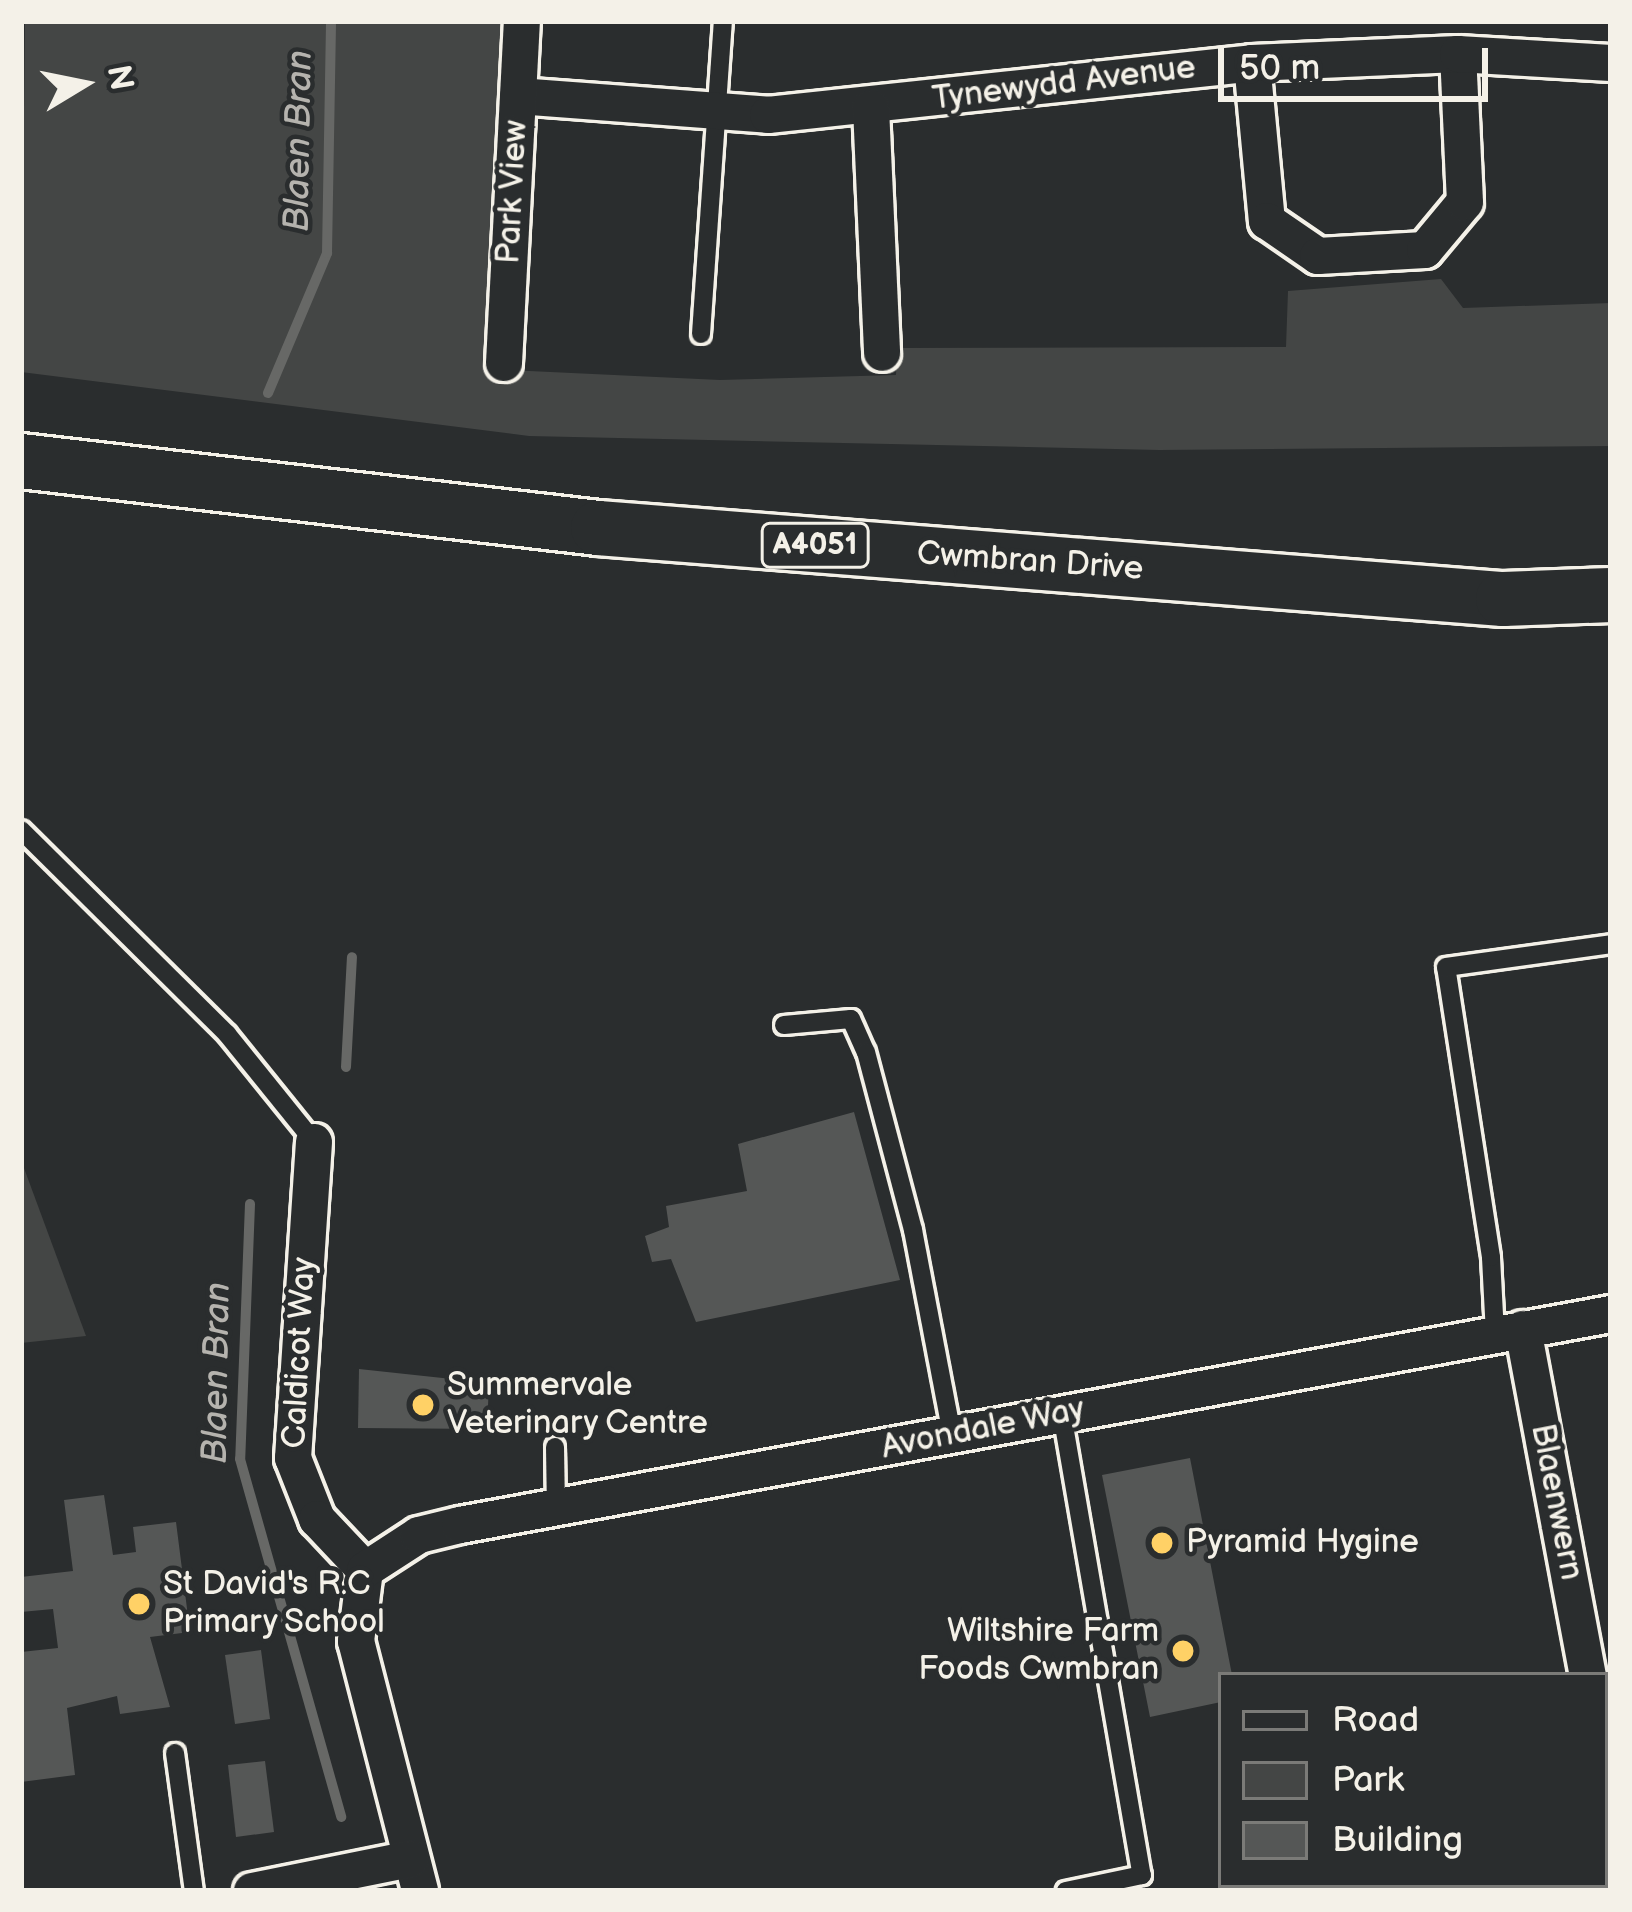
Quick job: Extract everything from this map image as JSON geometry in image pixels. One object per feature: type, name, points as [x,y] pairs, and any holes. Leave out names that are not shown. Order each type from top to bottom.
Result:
[{"type":"main road","name":"Cwmbran Drive","points":[[21,461],[598,528],[1503,599],[1611,595]]},
{"type":"street","name":"Park View","points":[[504,363],[522,21]]},
{"type":"street","name":"Tynewydd Avenue","points":[[518,96],[718,111],[871,108],[1252,63],[1458,54],[1611,63]]},
{"type":"street","points":[[1252,63],[1267,221],[1318,256],[1425,250],[1466,202],[1458,54]]},
{"type":"street","points":[[871,108],[882,353]]},
{"type":"street","name":"Caldicot Way","points":[[314,1142],[292,1458],[317,1519],[365,1570]]},
{"type":"street","name":"Avondale Way","points":[[365,1570],[418,1535],[1611,1314]]},
{"type":"street","name":"Blaenwern","points":[[1509,1332],[1587,1672]]},
{"type":"street","points":[[252,1891],[416,1875],[356,1641],[365,1570]]},
{"type":"lane","points":[[700,334],[723,21]]},
{"type":"lane","points":[[21,830],[227,1034],[314,1142]]},
{"type":"lane","points":[[1509,1332],[1491,1257],[1446,967],[1611,944]]},
{"type":"lane","points":[[784,1025],[851,1019],[866,1052],[913,1230],[952,1435]]},
{"type":"lane","points":[[1062,1414],[1142,1875],[1066,1891]]},
{"type":"lane","points":[[555,1447],[556,1508]]},
{"type":"lane","points":[[176,1753],[194,1891]]},
{"type":"green space","points":[[25,21],[502,21],[489,369],[720,380],[896,375],[897,348],[1286,347],[1288,291],[1441,279],[1463,308],[1611,303],[1611,446],[1159,450],[529,436],[21,372]]},
{"type":"green space","points":[[21,1160],[86,1336],[21,1343]]},
{"type":"building","points":[[854,1112],[900,1280],[696,1322],[671,1259],[652,1262],[645,1236],[669,1227],[666,1206],[747,1191],[738,1144]]},
{"type":"building","name":"Summervale Veterinary Centre","points":[[359,1369],[489,1383],[487,1429],[358,1428]]},
{"type":"building","name":"Pyramid Hygine","points":[[1190,1458],[1231,1672],[1218,1672],[1218,1703],[1150,1717],[1102,1475]]},
{"type":"building","points":[[104,1495],[113,1555],[136,1552],[133,1527],[176,1522],[190,1632],[150,1637],[170,1707],[120,1714],[117,1696],[67,1708],[75,1775],[21,1782],[21,1652],[58,1648],[53,1609],[21,1612],[21,1577],[73,1571],[64,1500]]},
{"type":"building","points":[[261,1650],[270,1719],[235,1724],[225,1655]]},
{"type":"building","points":[[265,1761],[274,1832],[236,1837],[228,1765]]},
{"type":"waterway","name":"Blaen Bran","points":[[268,393],[327,253],[331,21]]},
{"type":"waterway","name":"Blaen Bran","points":[[346,1067],[352,957]]},
{"type":"waterway","name":"Blaen Bran","points":[[250,1204],[240,1459],[341,1817]]},
{"type":"place","name":"Summervale Veterinary Centre","points":[[423,1405]]},
{"type":"place","name":"Pyramid Hygine","points":[[1162,1543]]},
{"type":"place","name":"St David's R.C Primary School","points":[[139,1604]]},
{"type":"place","name":"Wiltshire Farm Foods Cwmbran","points":[[1183,1651]]}]
